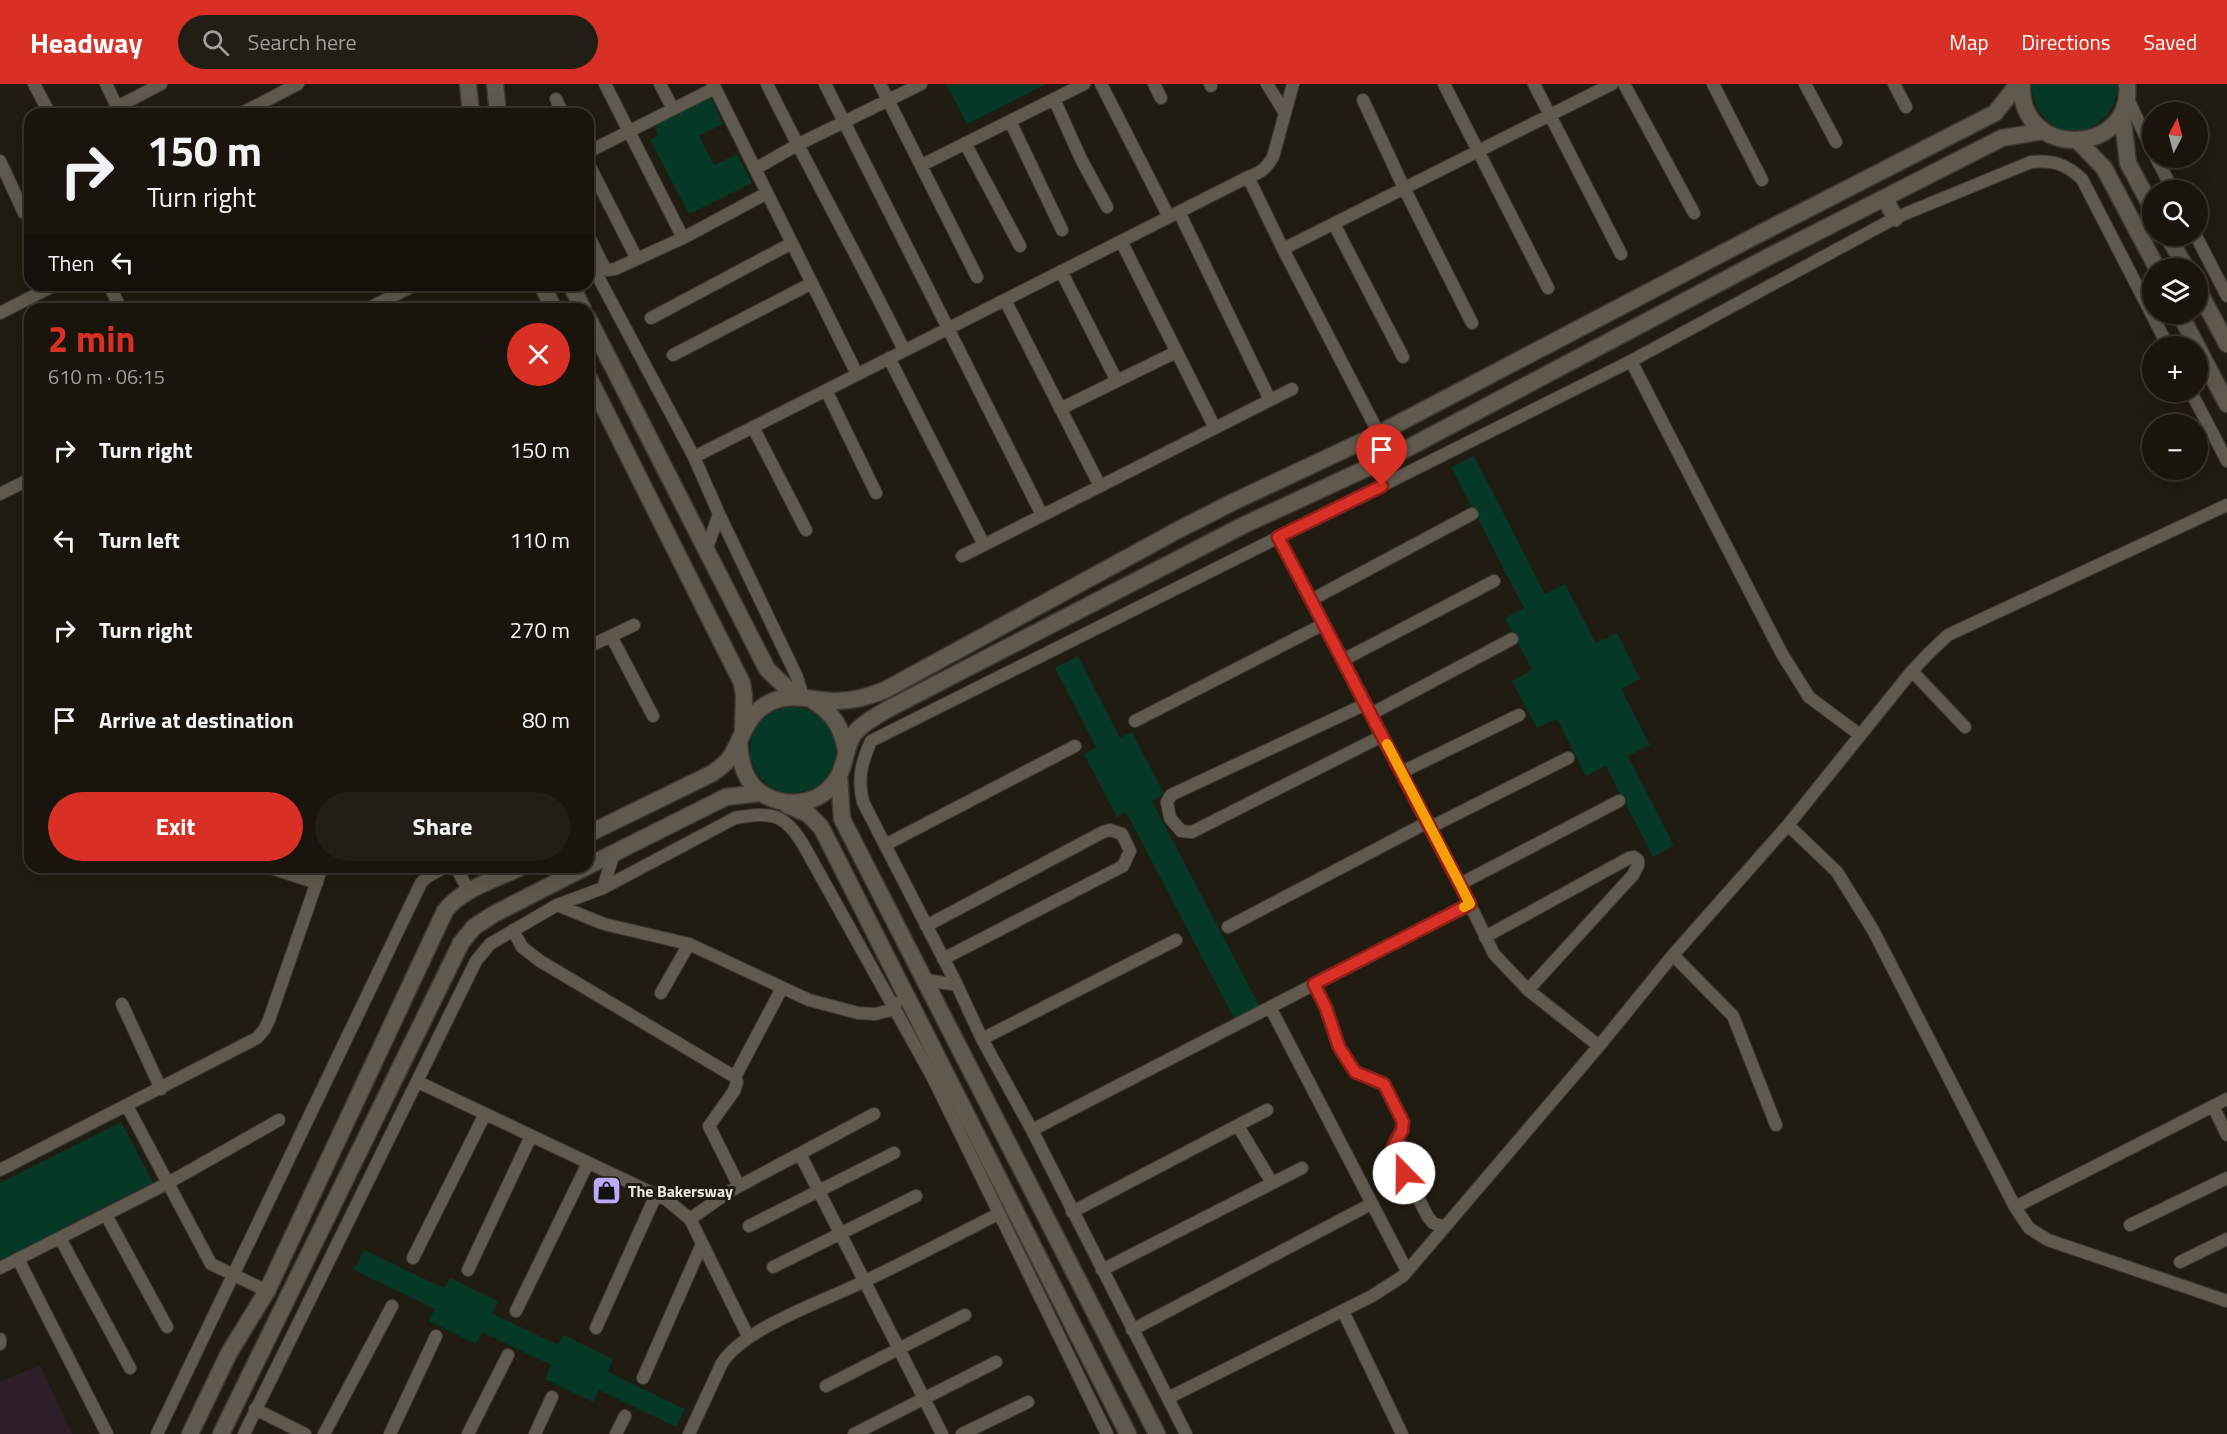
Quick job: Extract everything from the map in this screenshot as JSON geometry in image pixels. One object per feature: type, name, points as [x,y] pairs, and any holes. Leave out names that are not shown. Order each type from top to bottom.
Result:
[{"type":"street","points":[[34,84],[47,108]]},
{"type":"street","points":[[106,84],[117,108]]},
{"type":"street","points":[[121,108],[160,84]]},
{"type":"street","points":[[252,108],[298,84]]},
{"type":"street","points":[[468,84],[470,108]]},
{"type":"street","points":[[495,84],[497,108]]},
{"type":"street","points":[[605,84],[683,238]]},
{"type":"street","points":[[660,84],[673,109]]},
{"type":"street","points":[[767,84],[797,145],[862,264],[904,350]]},
{"type":"street","points":[[825,84],[1042,515]]},
{"type":"street","points":[[880,84],[977,277]]},
{"type":"street","points":[[755,169],[797,145],[921,84]]},
{"type":"street","points":[[922,165],[1084,84]]},
{"type":"street","points":[[1101,84],[1174,214],[1270,400]]},
{"type":"street","points":[[1155,84],[1161,98]]},
{"type":"street","points":[[1267,84],[1285,113]]},
{"type":"street","points":[[694,457],[1174,214],[1248,177],[1259,174],[1273,157],[1293,84]]},
{"type":"street","points":[[1444,84],[1548,288]]},
{"type":"street","points":[[1534,84],[1621,254]]},
{"type":"street","points":[[1283,249],[1612,84]]},
{"type":"street","points":[[1624,84],[1694,213]]},
{"type":"street","points":[[1713,84],[1762,180]]},
{"type":"street","points":[[1805,84],[1836,142]]},
{"type":"street","points":[[1894,84],[1906,107]]},
{"type":"street","points":[[594,831],[711,774],[727,762],[752,715],[765,704],[782,698],[836,701],[862,699],[885,690],[1178,530],[1378,434],[1995,112],[2018,84]]},
{"type":"street","points":[[2022,84],[2026,109],[2033,121],[2044,131],[2060,139],[2078,141],[2095,137],[2111,127],[2127,93]]},
{"type":"street","points":[[594,149],[714,86],[857,374]]},
{"type":"street","points":[[2127,93],[2142,127]]},
{"type":"street","points":[[2127,93],[2128,163],[2142,189]]},
{"type":"street","points":[[556,99],[560,108]]},
{"type":"street","points":[[1054,99],[1081,159],[1107,207]]},
{"type":"street","points":[[1363,100],[1404,188],[1472,323]]},
{"type":"street","points":[[1010,121],[1062,230]]},
{"type":"street","points":[[778,801],[796,803],[813,799],[828,790],[839,775],[855,733],[892,707],[1244,525],[1391,457],[1770,256],[2002,138],[2044,131]]},
{"type":"street","points":[[2078,141],[2104,168],[2152,258]]},
{"type":"street","points":[[965,143],[1020,246]]},
{"type":"street","points":[[0,161],[24,213]]},
{"type":"street","points":[[1185,1434],[863,802],[860,790],[863,758],[872,741],[1631,361],[1895,218],[2031,162],[2044,161],[2070,168],[2082,179],[2163,336]]},
{"type":"street","points":[[594,175],[638,259]]},
{"type":"street","points":[[1248,177],[1391,457]]},
{"type":"street","points":[[594,247],[604,267],[607,270],[615,269],[683,238],[767,193]]},
{"type":"street","points":[[1885,198],[1895,218]]},
{"type":"street","points":[[1334,224],[1403,357]]},
{"type":"street","points":[[1121,241],[1215,428]]},
{"type":"street","points":[[651,318],[792,243]]},
{"type":"street","points":[[2201,246],[2227,296]]},
{"type":"street","points":[[594,269],[694,457],[797,676],[803,698]]},
{"type":"street","points":[[1061,271],[1117,381]]},
{"type":"street","points":[[673,356],[812,283]]},
{"type":"street","points":[[0,314],[44,291]]},
{"type":"street","points":[[380,303],[403,291]]},
{"type":"street","points":[[1005,300],[1100,486]]},
{"type":"street","points":[[2208,308],[2225,338]]},
{"type":"street","points":[[2186,324],[2227,404]]},
{"type":"street","points":[[594,330],[766,669],[803,698],[822,706],[835,718],[843,734],[846,752]]},
{"type":"street","points":[[1060,409],[1176,352]]},
{"type":"street","points":[[890,358],[984,545]]},
{"type":"street","points":[[1631,361],[1782,654],[1804,692],[1860,735]]},
{"type":"street","points":[[594,388],[742,683],[744,696],[740,761],[747,779],[761,793],[808,814],[821,827],[1128,1434]]},
{"type":"street","points":[[962,556],[1292,388]]},
{"type":"street","points":[[826,390],[876,493]]},
{"type":"street","points":[[2196,402],[2227,461]]},
{"type":"street","points":[[753,427],[806,530]]},
{"type":"street","points":[[0,494],[24,482]]},
{"type":"street","points":[[1168,1398],[1372,1296],[1403,1276],[1599,1047],[1673,956],[1788,825],[1912,671],[1948,635],[2227,505]]},
{"type":"street","points":[[706,551],[719,514]]},
{"type":"street","points":[[1311,600],[1472,514]]},
{"type":"street","points":[[1278,537],[1429,824],[1494,954],[1528,990],[1599,1047]]},
{"type":"street","points":[[1343,660],[1494,581]]},
{"type":"street","points":[[1136,721],[1324,624]]},
{"type":"street","points":[[594,645],[634,625]]},
{"type":"street","points":[[611,636],[653,716]]},
{"type":"street","points":[[1382,736],[1192,832],[1181,831],[1170,818],[1167,802],[1171,795],[1368,709],[1512,639]]},
{"type":"street","points":[[993,654],[1005,674]]},
{"type":"street","points":[[1912,671],[1965,727]]},
{"type":"street","points":[[1402,772],[1519,715]]},
{"type":"street","points":[[885,845],[1075,746]]},
{"type":"street","points":[[1228,927],[1429,824],[1568,758]]},
{"type":"street","points":[[839,775],[842,819],[1157,1434]]},
{"type":"street","points":[[594,863],[726,797],[761,793]]},
{"type":"street","points":[[1460,884],[1618,801]]},
{"type":"street","points":[[244,1434],[476,961],[490,944],[557,905],[603,888],[735,818],[758,814],[786,821],[799,838],[932,1076],[1107,1434]]},
{"type":"street","points":[[1788,825],[1837,872],[1848,888],[1873,930],[2015,1207],[2029,1228],[2049,1240],[2227,1301]]},
{"type":"street","points":[[926,926],[1103,832],[1110,830],[1122,834],[1130,851],[1123,866],[943,959]]},
{"type":"street","points":[[603,888],[614,853]]},
{"type":"street","points":[[1485,937],[1629,858],[1634,857],[1638,860],[1633,875],[1528,990]]},
{"type":"street","points":[[286,873],[317,883]]},
{"type":"street","points":[[0,1170],[257,1038],[264,1030],[320,873]]},
{"type":"street","points":[[157,1434],[421,883],[434,873]]},
{"type":"street","points":[[459,873],[469,892]]},
{"type":"street","points":[[189,1434],[190,1410],[205,1379],[229,1353],[267,1291],[446,911],[453,902],[469,892],[509,873]]},
{"type":"street","points":[[221,1434],[461,943],[474,927],[494,914],[573,873]]},
{"type":"street","points":[[1032,1130],[1470,904]]},
{"type":"street","points":[[557,905],[604,924],[689,944],[809,1000],[858,1013],[875,1014],[895,1009]]},
{"type":"street","points":[[513,930],[522,947],[540,961],[735,1077],[737,1082],[734,1090],[709,1126],[739,1186]]},
{"type":"street","points":[[982,1039],[1176,940]]},
{"type":"street","points":[[661,993],[689,944]]},
{"type":"street","points":[[1673,956],[1733,1016],[1776,1125]]},
{"type":"street","points":[[926,980],[957,985]]},
{"type":"street","points":[[895,1009],[900,984]]},
{"type":"street","points":[[1314,984],[1326,1008],[1339,1047],[1355,1072],[1381,1082],[1386,1087],[1403,1122],[1402,1131],[1394,1143],[1394,1152],[1428,1217],[1433,1223],[1444,1227]]},
{"type":"street","points":[[735,1077],[783,988]]},
{"type":"street","points":[[122,1004],[161,1089]]},
{"type":"street","points":[[1270,1007],[1407,1271]]},
{"type":"street","points":[[418,1082],[667,1200],[690,1219],[748,1336]]},
{"type":"street","points":[[2015,1207],[2227,1099]]},
{"type":"street","points":[[127,1106],[212,1264],[267,1291]]},
{"type":"street","points":[[2213,1106],[2227,1135]]},
{"type":"street","points":[[1072,1212],[1267,1110]]},
{"type":"street","points":[[413,1258],[485,1114]]},
{"type":"street","points":[[690,1219],[739,1186],[874,1114]]},
{"type":"street","points":[[0,1268],[168,1183],[279,1120]]},
{"type":"street","points":[[1238,1126],[1272,1183]]},
{"type":"street","points":[[468,1270],[531,1136]]},
{"type":"street","points":[[750,1226],[894,1153]]},
{"type":"street","points":[[800,1154],[942,1434]]},
{"type":"street","points":[[516,1311],[588,1163]]},
{"type":"street","points":[[1102,1270],[1302,1168]]},
{"type":"street","points":[[2130,1225],[2227,1179]]},
{"type":"street","points":[[596,1328],[656,1195]]},
{"type":"street","points":[[772,1267],[916,1196]]},
{"type":"street","points":[[1132,1330],[1371,1204]]},
{"type":"street","points":[[106,1215],[167,1327]]},
{"type":"street","points":[[689,1434],[722,1363],[729,1352],[748,1336],[866,1281],[998,1215]]},
{"type":"street","points":[[60,1238],[130,1368]]},
{"type":"street","points":[[2180,1262],[2227,1239]]},
{"type":"street","points":[[643,1378],[702,1244]]},
{"type":"street","points":[[18,1259],[106,1434]]},
{"type":"street","points":[[324,1434],[392,1306]]},
{"type":"street","points":[[1343,1311],[1402,1434]]},
{"type":"street","points":[[826,1386],[965,1315]]},
{"type":"street","points":[[390,1434],[436,1336]]},
{"type":"street","points":[[0,1339],[0,1344]]},
{"type":"street","points":[[468,1434],[508,1355]]},
{"type":"street","points":[[231,1434],[249,1397],[256,1361]]},
{"type":"street","points":[[854,1434],[996,1362]]},
{"type":"street","points":[[535,1434],[552,1397]]},
{"type":"street","points":[[962,1434],[1028,1402]]},
{"type":"street","points":[[255,1409],[305,1434]]},
{"type":"street","points":[[616,1434],[625,1416]]},
{"type":"shaded area","points":[[40,1365],[72,1434],[0,1434],[0,1382]]},
{"type":"green space","points":[[946,84],[1046,84],[967,124]]},
{"type":"green space","points":[[2031,84],[2119,84],[2113,105],[2102,120],[2089,128],[2074,131],[2058,128],[2045,119],[2036,104]]},
{"type":"green space","points":[[709,93],[723,124],[699,136],[714,165],[737,154],[752,183],[689,214],[650,140],[659,135],[653,122]]},
{"type":"green space","points":[[1474,456],[1545,594],[1565,584],[1596,643],[1617,633],[1640,679],[1621,689],[1650,745],[1628,756],[1674,846],[1653,857],[1606,766],[1586,776],[1557,719],[1537,728],[1512,681],[1532,670],[1505,618],[1524,608],[1451,467]]},
{"type":"green space","points":[[1078,656],[1120,738],[1132,732],[1164,794],[1152,801],[1261,1009],[1236,1022],[1126,812],[1117,817],[1084,754],[1096,747],[1055,668]]},
{"type":"green space","points":[[785,707],[801,707],[824,719],[833,733],[836,750],[833,767],[824,781],[801,793],[785,793],[769,786],[757,774],[750,758],[750,742],[757,726],[769,714]]},
{"type":"green space","points":[[121,1122],[154,1184],[0,1260],[0,1183]]},
{"type":"green space","points":[[364,1250],[444,1288],[450,1278],[498,1301],[492,1313],[558,1345],[564,1335],[613,1359],[608,1372],[685,1409],[676,1427],[599,1390],[593,1402],[545,1379],[551,1365],[482,1332],[476,1344],[429,1321],[435,1309],[354,1270]]},
{"type":"slow traffic","points":[[1387,744],[1470,904],[1464,907]]},
{"type":"place","name":"The Bakersway","points":[[607,1191]]},
{"type":"route","points":[[1382,486],[1278,537],[1470,904],[1314,984],[1326,1008],[1339,1047],[1355,1072],[1384,1084],[1402,1119],[1402,1131],[1393,1147],[1404,1173]]}]
